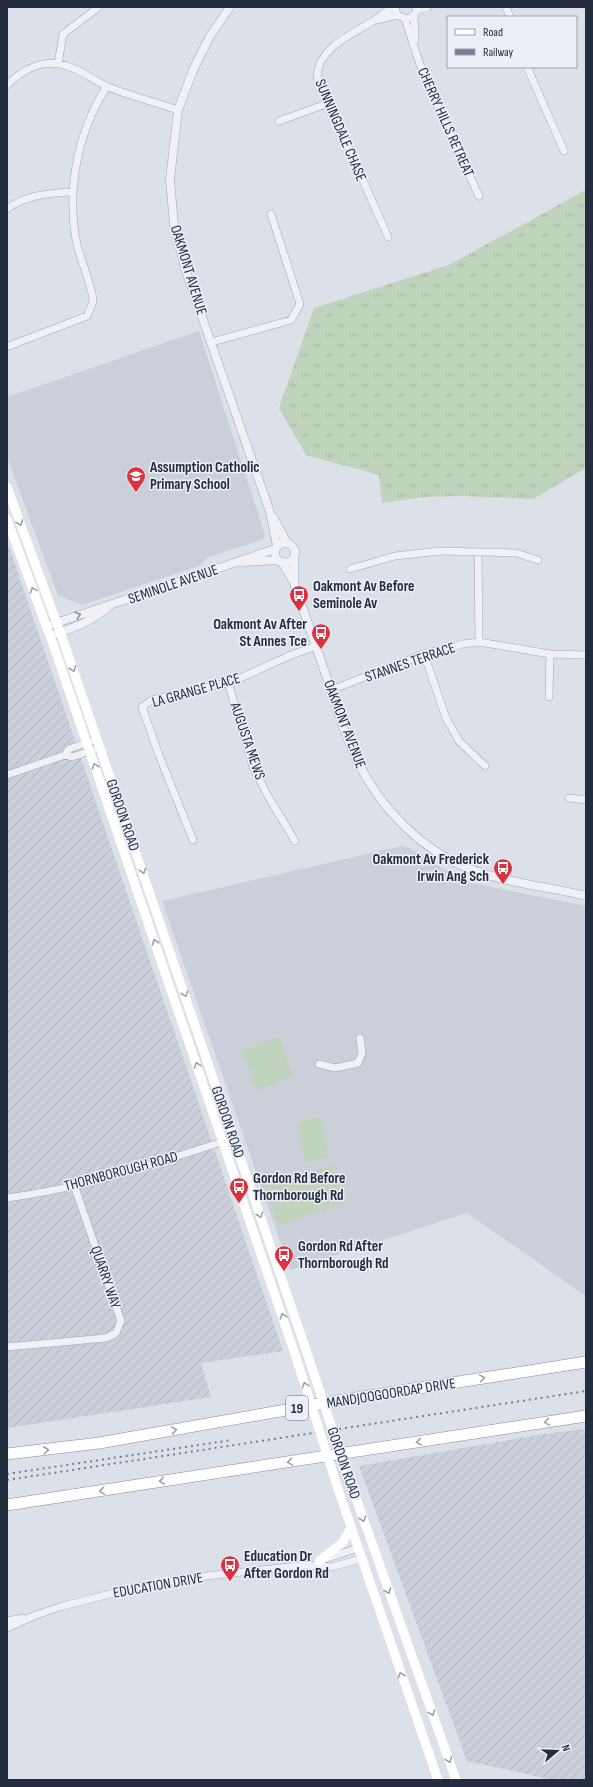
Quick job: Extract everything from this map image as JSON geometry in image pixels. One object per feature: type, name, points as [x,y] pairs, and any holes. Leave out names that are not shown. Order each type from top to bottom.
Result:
[{"type":"highway","name":"MANDJOOGOORDAP DRIVE","points":[[7,1454],[99,1443],[331,1402],[586,1362]]},
{"type":"highway","points":[[7,1505],[586,1416]]},
{"type":"highway","points":[[7,1511],[32,1502]]},
{"type":"main road","name":"GORDON ROAD","points":[[7,487],[60,632],[234,1138],[351,1485],[456,1780]]},
{"type":"main road","name":"GORDON ROAD","points":[[7,519],[47,626],[224,1142],[361,1559],[438,1780]]},
{"type":"main road","points":[[319,1561],[342,1543],[351,1528]]},
{"type":"street","points":[[58,64],[63,34],[99,7]]},
{"type":"street","name":"OAKMONT AVENUE","points":[[230,7],[207,42],[193,70],[178,110],[170,179],[174,225],[185,268],[270,512],[276,548]]},
{"type":"street","points":[[394,7],[397,15],[405,19],[416,11],[428,7]]},
{"type":"street","name":"SUNNINGDALE CHASE","points":[[388,237],[317,76],[318,67],[324,55],[344,38],[394,7]]},
{"type":"street","name":"CHERRY HILLS RETREAT","points":[[415,48],[416,11]]},
{"type":"street","name":"SUNNINGDALE CHASE","points":[[373,21],[397,15]]},
{"type":"street","name":"CHERRY HILLS RETREAT","points":[[405,19],[419,62],[440,112],[479,196]]},
{"type":"street","points":[[7,85],[18,74],[40,63],[58,64],[68,66],[107,86],[178,110]]},
{"type":"street","points":[[527,68],[564,151]]},
{"type":"street","points":[[9,346],[87,316],[93,300],[77,244],[72,192],[80,145],[95,105],[107,86]]},
{"type":"street","points":[[279,121],[329,103]]},
{"type":"street","points":[[7,209],[19,200],[49,192],[72,192]]},
{"type":"street","points":[[212,342],[291,320],[300,304],[271,214]]},
{"type":"street","name":"OAKMONT AVENUE","points":[[270,512],[287,543]]},
{"type":"street","points":[[282,543],[287,543],[294,550],[294,557],[287,562],[280,561],[275,555],[276,548],[282,543]]},
{"type":"street","name":"SEMINOLE AVENUE","points":[[47,626],[110,606],[276,548]]},
{"type":"street","points":[[350,569],[395,556],[440,551],[516,553],[538,560]]},
{"type":"street","points":[[478,553],[479,642]]},
{"type":"street","name":"OAKMONT AVENUE","points":[[294,557],[294,583]]},
{"type":"street","name":"OAKMONT AVENUE","points":[[280,561],[294,583],[350,745],[365,774],[388,808],[412,832],[430,847],[448,859],[482,873],[586,896]]},
{"type":"street","name":"SEMINOLE AVENUE","points":[[235,562],[280,561]]},
{"type":"street","name":"SEMINOLE AVENUE","points":[[50,636],[84,624],[100,615],[110,606]]},
{"type":"street","name":"STANNES TERRACE","points":[[331,690],[424,654],[463,644],[479,642],[550,654],[586,655]]},
{"type":"street","name":"LA GRANGE PLACE","points":[[193,840],[159,755],[142,707],[152,700],[228,682],[316,646]]},
{"type":"street","points":[[424,654],[446,718],[459,741],[485,766]]},
{"type":"street","points":[[549,696],[550,654]]},
{"type":"street","name":"AUGUSTA MEWS","points":[[228,682],[253,767],[268,796],[295,841]]},
{"type":"street","points":[[7,775],[65,755],[72,757],[88,747],[98,744]]},
{"type":"street","points":[[569,798],[586,800]]},
{"type":"street","points":[[319,1064],[335,1068],[358,1063],[362,1053],[360,1038]]},
{"type":"street","name":"THORNBOROUGH ROAD","points":[[7,1198],[74,1185],[234,1138]]},
{"type":"street","name":"QUARRY WAY","points":[[7,1347],[106,1338],[116,1333],[121,1321],[74,1185]]},
{"type":"street","name":"EDUCATION DRIVE","points":[[7,1628],[36,1616],[87,1599],[137,1587],[198,1577],[306,1565],[358,1548]]},
{"type":"street","name":"EDUCATION DRIVE","points":[[306,1565],[331,1567],[361,1559]]},
{"type":"street","name":"EDUCATION DRIVE","points":[[7,1621],[36,1616]]},
{"type":"shaded area","name":"Assumption Catholic Primary School","points":[[199,331],[265,535],[262,540],[208,557],[199,566],[82,605],[58,595],[7,457],[7,397]]},
{"type":"shaded area","points":[[7,541],[283,1351],[201,1363],[211,1397],[7,1428]]},
{"type":"shaded area","points":[[402,846],[409,848],[466,882],[586,906],[586,1296],[467,1213],[290,1270],[162,901]]},
{"type":"shaded area","points":[[586,1429],[586,1780],[554,1780],[467,1761],[359,1466],[544,1434]]},
{"type":"green space","points":[[586,190],[586,468],[533,499],[461,496],[424,497],[382,503],[379,475],[306,455],[279,408],[314,308],[449,265]]},
{"type":"green space","points":[[279,1037],[293,1077],[256,1090],[249,1071],[273,1062],[249,1070],[242,1050]]},
{"type":"green space","points":[[321,1117],[329,1158],[305,1162],[297,1122]]},
{"type":"green space","points":[[331,1164],[345,1203],[322,1212],[308,1173]]},
{"type":"green space","points":[[306,1173],[320,1211],[279,1226],[265,1187]]},
{"type":"railway","points":[[7,1480],[586,1391]]},
{"type":"railway","points":[[7,1474],[232,1440]]},
{"type":"place","name":"Assumption Catholic Primary School","points":[[136,493]]},
{"type":"place","name":"Oakmont Av Before Seminole Av","points":[[299,612]]},
{"type":"place","name":"Oakmont Av After St Annes Tce","points":[[321,650]]},
{"type":"place","name":"Oakmont Av Frederick Irwin Ang Sch","points":[[503,885]]},
{"type":"place","name":"Gordon Rd Before Thornborough Rd","points":[[239,1204]]},
{"type":"place","name":"Gordon Rd After Thornborough Rd","points":[[284,1272]]},
{"type":"place","name":"Education Dr After Gordon Rd","points":[[230,1582]]}]
